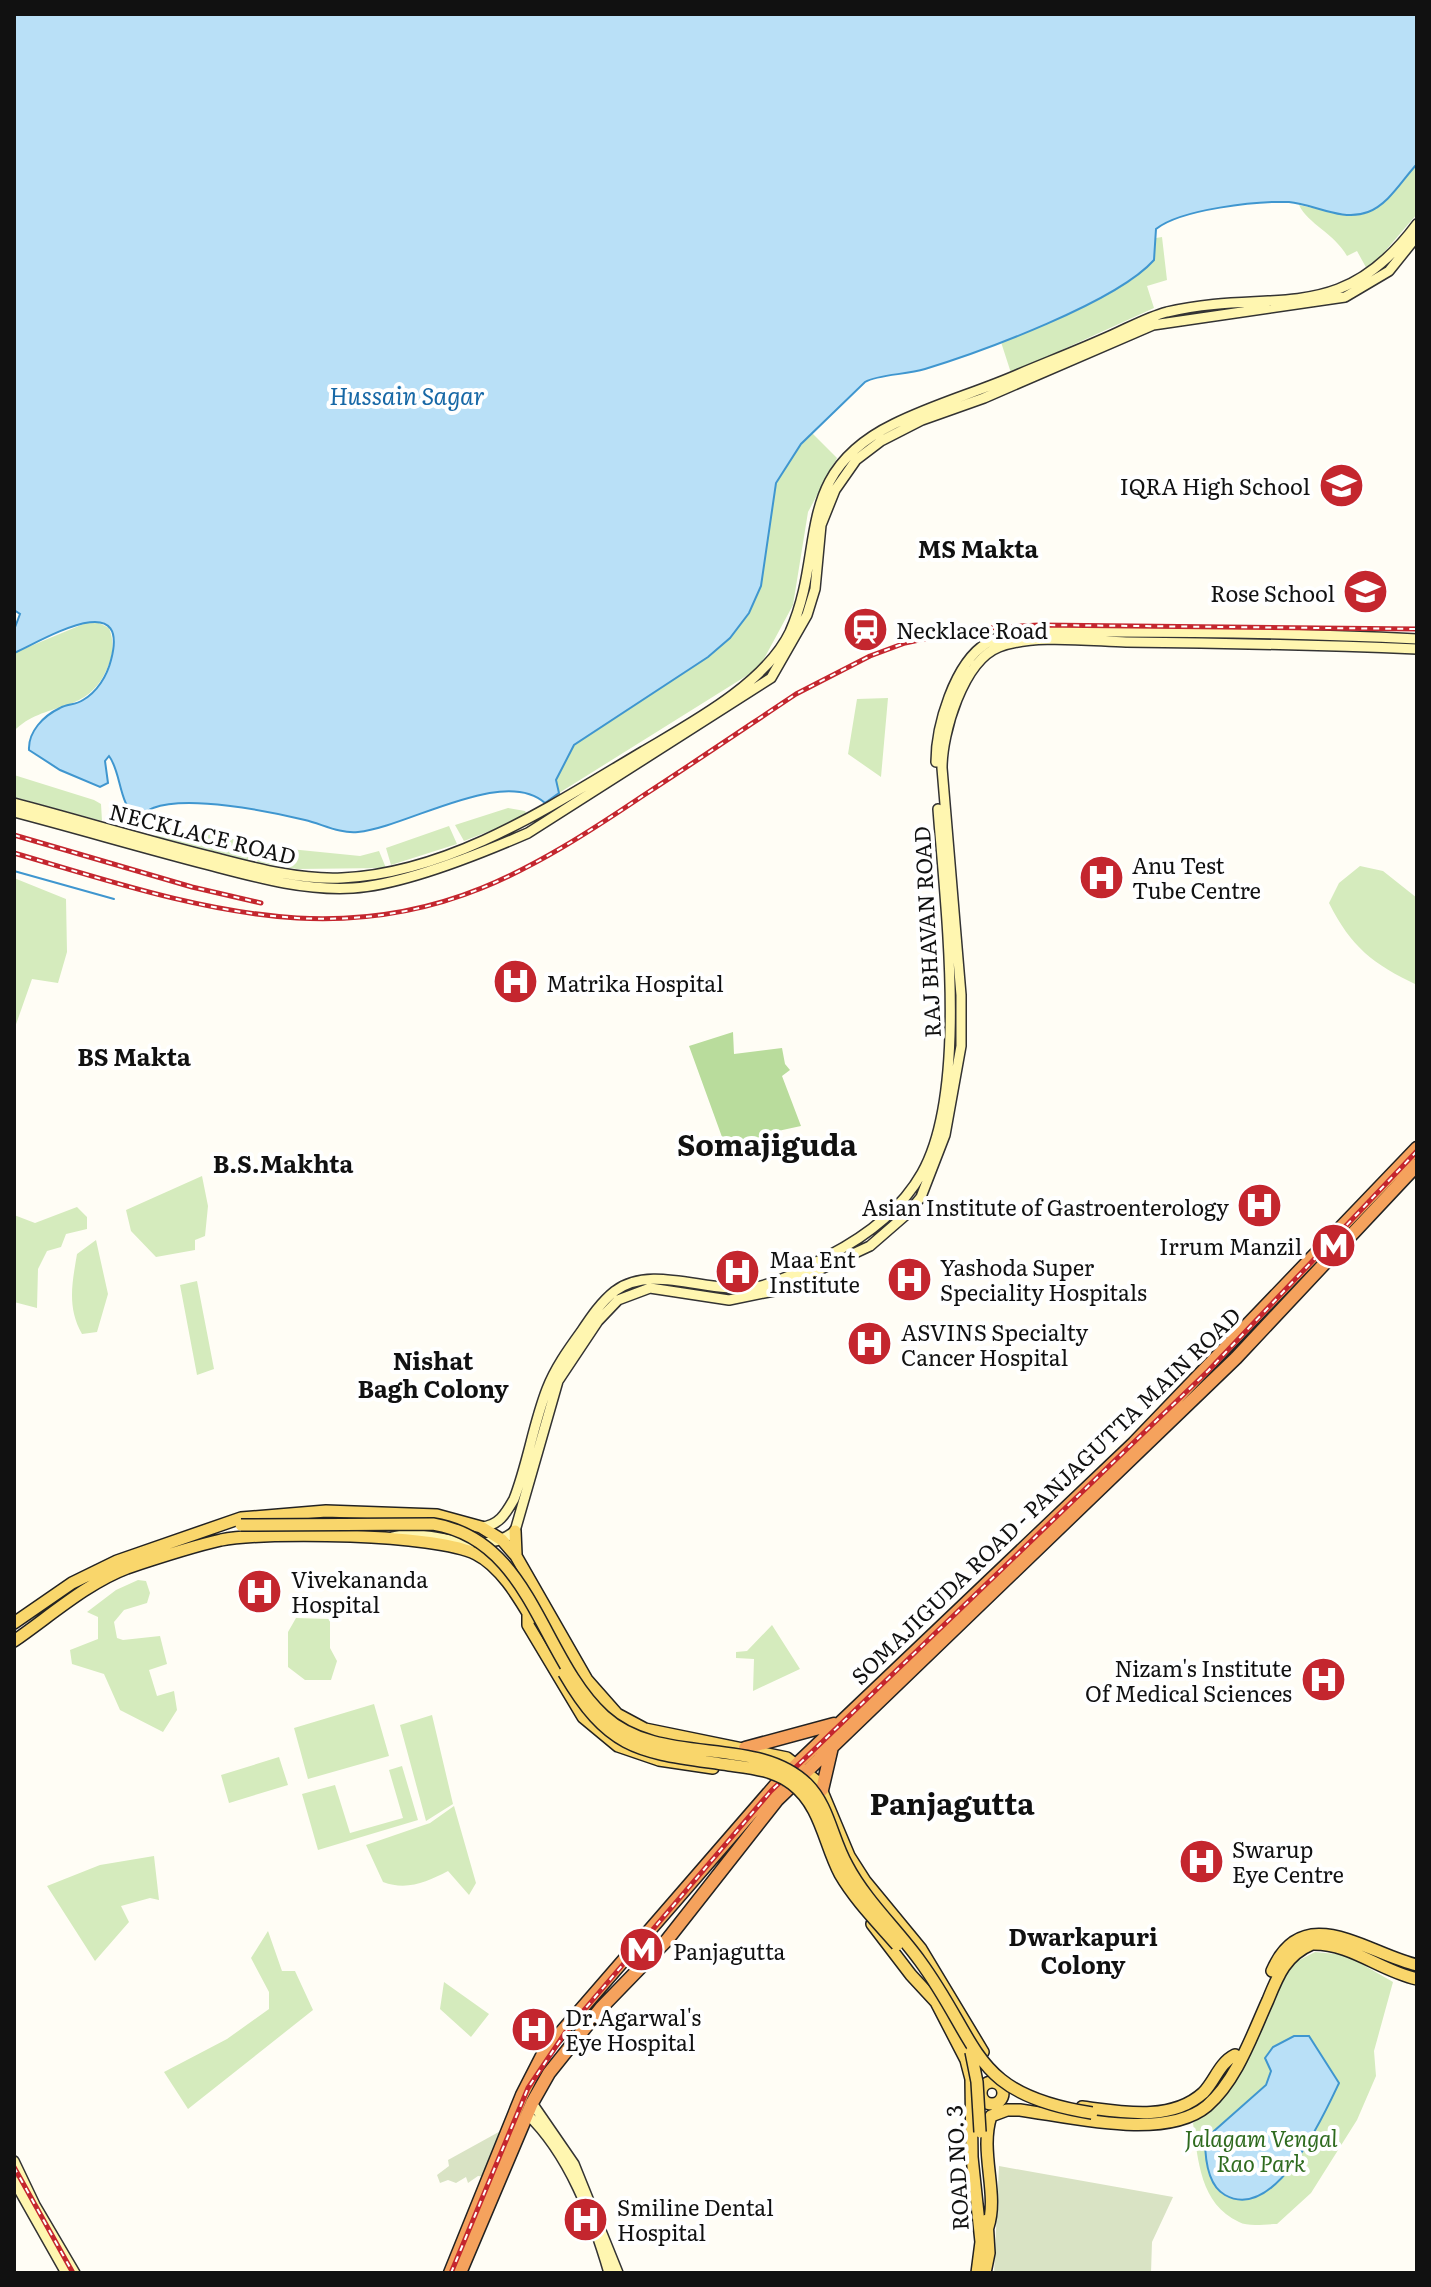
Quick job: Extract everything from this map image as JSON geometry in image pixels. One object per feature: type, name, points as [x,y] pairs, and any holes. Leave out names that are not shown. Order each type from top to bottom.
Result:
[{"type":"highway","name":"SOMAJIGUDA ROAD - PANJAGUTTA MAIN ROAD","points":[[801,1767],[833,1744],[1179,1406],[1417,1148]]},
{"type":"highway","name":"SOMAJIGUDA ROAD - PANJAGUTTA MAIN ROAD","points":[[801,1767],[841,1721],[1179,1406],[1248,1346],[1417,1165]]},
{"type":"highway","points":[[745,1748],[812,1733],[841,1721]]},
{"type":"highway","points":[[822,1790],[833,1744]]},
{"type":"highway","points":[[460,2273],[529,2108],[563,2053],[667,1940],[711,1884],[772,1797],[779,1782],[801,1767]]},
{"type":"highway","points":[[450,2273],[522,2095],[544,2052],[699,1874],[772,1797],[779,1782]]},
{"type":"highway","points":[[772,1797],[801,1799]]},
{"type":"highway","points":[[699,1874],[711,1884]]},
{"type":"main road","name":"NECKLACE ROAD","points":[[1261,307],[1321,295],[1358,282],[1393,255],[1417,224]]},
{"type":"main road","name":"NECKLACE ROAD","points":[[14,803],[144,844],[298,876],[338,878],[371,876],[416,863],[545,817],[740,693],[762,672],[789,632],[806,581],[816,511],[826,484],[851,453],[889,426],[927,408],[1016,376],[1152,317],[1354,294],[1389,271],[1417,236]]},
{"type":"main road","name":"RAJ BHAVAN ROAD","points":[[481,1527],[503,1517],[514,1499],[552,1376],[610,1295],[640,1279],[654,1278],[722,1290],[756,1287],[797,1273],[852,1243],[883,1219],[924,1170],[942,1106],[949,1056],[950,998],[936,771],[937,729],[956,683],[984,645],[1012,635],[1085,632],[1233,632],[1417,639]]},
{"type":"main road","name":"RAJ BHAVAN ROAD","points":[[515,1531],[558,1381],[598,1321],[618,1300],[650,1288],[729,1300],[774,1291],[870,1246],[907,1215],[921,1197],[949,1121],[961,1046],[961,995],[942,768],[943,736],[962,690],[990,652],[1015,644],[1075,640],[1417,649]]},
{"type":"main road","name":"NECKLACE ROAD","points":[[14,812],[114,834]]},
{"type":"main road","points":[[14,1623],[72,1583],[117,1561],[241,1518],[326,1511],[437,1515],[481,1527],[502,1540],[521,1565],[604,1703],[634,1725],[664,1734],[772,1753],[801,1767],[822,1790],[857,1868],[921,1949],[987,2059],[1019,2088]]},
{"type":"main road","points":[[204,1531],[241,1525],[433,1524],[462,1531],[491,1548],[515,1579],[590,1702],[616,1726],[647,1741],[780,1766],[806,1783],[823,1808],[856,1881],[922,1963],[969,2044],[995,2076],[1037,2102],[1135,2118],[1165,2118],[1183,2113],[1207,2098],[1235,2055],[1282,1953],[1298,1940],[1315,1935],[1338,1935],[1417,1965]]},
{"type":"main road","points":[[389,1538],[413,1534],[478,1544],[502,1540],[515,1531],[521,1565]]},
{"type":"main road","points":[[14,1641],[109,1578],[223,1540],[389,1538],[431,1542],[475,1554],[500,1574],[528,1613],[591,1717],[622,1741],[655,1752],[770,1772],[795,1786],[817,1814],[832,1856],[850,1890],[897,1945],[936,2002],[966,2062],[1003,2095],[984,2116]]},
{"type":"main road","points":[[528,1613],[528,1625],[583,1717],[618,1746],[659,1760],[779,1782],[801,1799],[840,1883],[911,1975],[936,2002]]},
{"type":"main road","points":[[659,1760],[664,1734]]},
{"type":"main road","points":[[984,2116],[1016,2110],[1164,2124],[1195,2115],[1218,2095],[1237,2065],[1282,1966],[1312,1944],[1351,1951],[1379,1967],[1417,1979]]},
{"type":"main road","points":[[969,2044],[984,2116],[988,2227],[985,2273]]},
{"type":"main road","points":[[990,2086],[1019,2088],[1051,2101],[1085,2108],[1144,2112],[1171,2110],[1203,2092],[1225,2060],[1235,2055]]},
{"type":"main road","points":[[984,2116],[990,2086],[987,2059]]},
{"type":"main road","name":"ROAD NO. 3","points":[[966,2062],[984,2116],[981,2242],[977,2273]]},
{"type":"main road","points":[[529,2108],[573,2179],[609,2273]]},
{"type":"main road","points":[[529,2108],[574,2164],[618,2273]]},
{"type":"main road","points":[[14,2161],[35,2205],[75,2273]]},
{"type":"main road","points":[[14,2181],[66,2273]]},
{"type":"green space","points":[[1417,164],[1417,214],[1368,271],[1357,251],[1347,256],[1299,205],[1341,213],[1367,210],[1388,194]]},
{"type":"green space","points":[[1162,237],[1167,280],[1147,286],[1154,308],[1011,373],[1001,342],[1132,280],[1154,260],[1156,238]]},
{"type":"green space","points":[[812,433],[837,458],[808,512],[793,605],[759,668],[559,793],[556,780],[574,745],[708,657],[730,638],[749,613],[761,586],[776,483],[792,455]]},
{"type":"green space","points":[[93,620],[109,628],[113,644],[106,671],[97,685],[76,702],[38,715],[14,731],[14,653]]},
{"type":"green space","points":[[888,698],[881,777],[848,754],[857,699]]},
{"type":"green space","points":[[14,775],[94,800],[101,804],[102,821],[14,797]]},
{"type":"green space","points":[[508,808],[525,811],[528,816],[464,841],[455,825]]},
{"type":"green space","points":[[449,826],[457,844],[391,865],[386,848]]},
{"type":"green space","points":[[165,827],[249,842],[248,860],[155,836]]},
{"type":"green space","points":[[260,846],[360,856],[379,851],[386,868],[297,869],[257,862]]},
{"type":"green space","points":[[1360,866],[1383,871],[1417,898],[1417,985],[1388,970],[1365,953],[1346,931],[1329,903],[1339,883]]},
{"type":"green space","points":[[14,878],[66,899],[67,952],[58,983],[32,979],[14,1030]]},
{"type":"green space","points":[[733,1032],[734,1054],[782,1048],[785,1064],[790,1070],[782,1076],[801,1126],[764,1134],[766,1141],[726,1148],[689,1046]]},
{"type":"green space","points":[[202,1176],[208,1206],[205,1236],[195,1240],[195,1250],[156,1257],[131,1231],[126,1210]]},
{"type":"green space","points":[[77,1207],[87,1217],[87,1229],[66,1234],[61,1247],[47,1251],[38,1269],[37,1308],[14,1302],[14,1215],[35,1223]]},
{"type":"green space","points":[[96,1240],[108,1294],[97,1332],[82,1334],[74,1314],[72,1295],[77,1254]]},
{"type":"green space","points":[[197,1281],[214,1369],[197,1375],[180,1285]]},
{"type":"green space","points":[[138,1580],[146,1581],[150,1593],[147,1603],[124,1610],[114,1622],[117,1638],[123,1640],[160,1636],[167,1664],[149,1670],[157,1696],[174,1691],[177,1710],[163,1732],[120,1710],[104,1674],[72,1664],[70,1650],[98,1639],[98,1617],[87,1612],[116,1590]]},
{"type":"green space","points":[[296,1618],[330,1619],[330,1648],[337,1661],[331,1680],[305,1680],[288,1667],[288,1632]]},
{"type":"green space","points":[[772,1625],[800,1669],[753,1691],[754,1659],[736,1658],[736,1652],[747,1651]]},
{"type":"green space","points":[[374,1704],[389,1756],[308,1779],[294,1728]]},
{"type":"green space","points":[[432,1715],[453,1804],[426,1821],[400,1725]]},
{"type":"green space","points":[[279,1757],[288,1785],[229,1803],[221,1775]]},
{"type":"green space","points":[[402,1766],[418,1820],[318,1850],[302,1794],[335,1785],[350,1833],[403,1818],[389,1770]]},
{"type":"green space","points":[[454,1806],[476,1883],[469,1895],[448,1871],[425,1882],[409,1885],[383,1882],[366,1845],[430,1823]]},
{"type":"green space","points":[[154,1856],[159,1900],[150,1898],[121,1906],[129,1922],[95,1961],[47,1886],[100,1865]]},
{"type":"green space","points":[[268,1931],[282,1971],[295,1971],[313,2010],[188,2109],[164,2072],[227,2039],[269,2009],[269,1992],[251,1958]]},
{"type":"green space","name":"Jalagam Vengal Rao Park","points":[[1315,1952],[1346,1955],[1393,1982],[1374,2051],[1376,2076],[1357,2120],[1311,2193],[1277,2224],[1243,2224],[1226,2214],[1209,2193],[1199,2166],[1193,2123],[1237,2077],[1288,1966]]},
{"type":"green space","points":[[444,1982],[489,2014],[471,2037],[440,2009]]},
{"type":"green space","points":[[506,2128],[488,2177],[478,2176],[468,2183],[466,2177],[456,2183],[448,2180],[440,2183],[437,2175],[449,2166],[448,2160]]},
{"type":"green space","points":[[999,2166],[1173,2197],[1152,2242],[1151,2273],[994,2273]]},
{"type":"water","name":"Hussain Sagar","points":[[14,14],[1417,14],[1417,164],[1382,203],[1358,215],[1338,214],[1299,203],[1275,202],[1239,205],[1183,216],[1156,229],[1154,260],[1136,276],[1080,308],[1047,324],[949,361],[865,382],[801,444],[776,483],[761,586],[749,613],[730,638],[708,657],[574,745],[556,780],[559,793],[545,803],[527,793],[506,791],[455,802],[358,832],[338,830],[271,812],[207,804],[168,804],[138,817],[123,797],[109,756],[105,761],[108,783],[100,787],[60,770],[29,750],[31,737],[42,720],[60,708],[83,700],[101,683],[111,660],[114,638],[108,626],[96,622],[80,624],[14,653],[14,630],[20,614],[14,610]]},
{"type":"water","points":[[1294,2036],[1309,2036],[1339,2083],[1309,2141],[1279,2181],[1262,2194],[1244,2200],[1225,2195],[1211,2178],[1205,2139],[1266,2085],[1271,2071],[1265,2058],[1273,2047]]},
{"type":"waterway","points":[[14,871],[114,899]]},
{"type":"railway","points":[[14,853],[154,893],[261,915],[348,918],[396,913],[440,903],[522,869],[603,822],[796,694],[870,656],[905,643],[971,629],[1039,625],[1417,629]]},
{"type":"railway","points":[[14,835],[192,887],[261,903]]},
{"type":"railway","points":[[451,2273],[528,2088],[567,2030],[771,1791],[1208,1371],[1417,1151]]},
{"type":"railway","points":[[14,2167],[73,2273]]},
{"type":"place","name":"IQRA High School","points":[[1341,485]]},
{"type":"place","name":"Rose School","points":[[1366,592]]},
{"type":"place","name":"Necklace Road","points":[[865,629]]},
{"type":"place","name":"Anu Test Tube Centre","points":[[1101,877]]},
{"type":"place","name":"Matrika Hospital","points":[[515,982]]},
{"type":"place","name":"Asian Institute of Gastroenterology","points":[[1260,1206]]},
{"type":"place","name":"Irrum Manzil","points":[[1333,1245]]},
{"type":"place","name":"Maa Ent Institute","points":[[738,1271]]},
{"type":"place","name":"Yashoda Super Speciality Hospitals","points":[[909,1279]]},
{"type":"place","name":"ASVINS Specialty Cancer Hospital","points":[[870,1344]]},
{"type":"place","name":"Vivekananda Hospital","points":[[260,1591]]},
{"type":"place","name":"Nizam's Institute Of Medical Sciences","points":[[1323,1680]]},
{"type":"place","name":"Swarup Eye Centre","points":[[1201,1861]]},
{"type":"place","name":"Panjagutta","points":[[642,1950]]},
{"type":"place","name":"Dr.Agarwal's Eye Hospital","points":[[534,2029]]},
{"type":"place","name":"Smiline Dental Hospital","points":[[586,2219]]},
{"type":"district","name":"MS Makta","points":[[978,547]]},
{"type":"district","name":"BS Makta","points":[[134,1055]]},
{"type":"district","name":"Somajiguda","points":[[767,1143]]},
{"type":"district","name":"B.S.Makhta","points":[[283,1162]]},
{"type":"district","name":"Nishat Bagh Colony","points":[[433,1373]]},
{"type":"district","name":"Panjagutta","points":[[952,1802]]},
{"type":"district","name":"Dwarkapuri Colony","points":[[1083,1949]]}]
